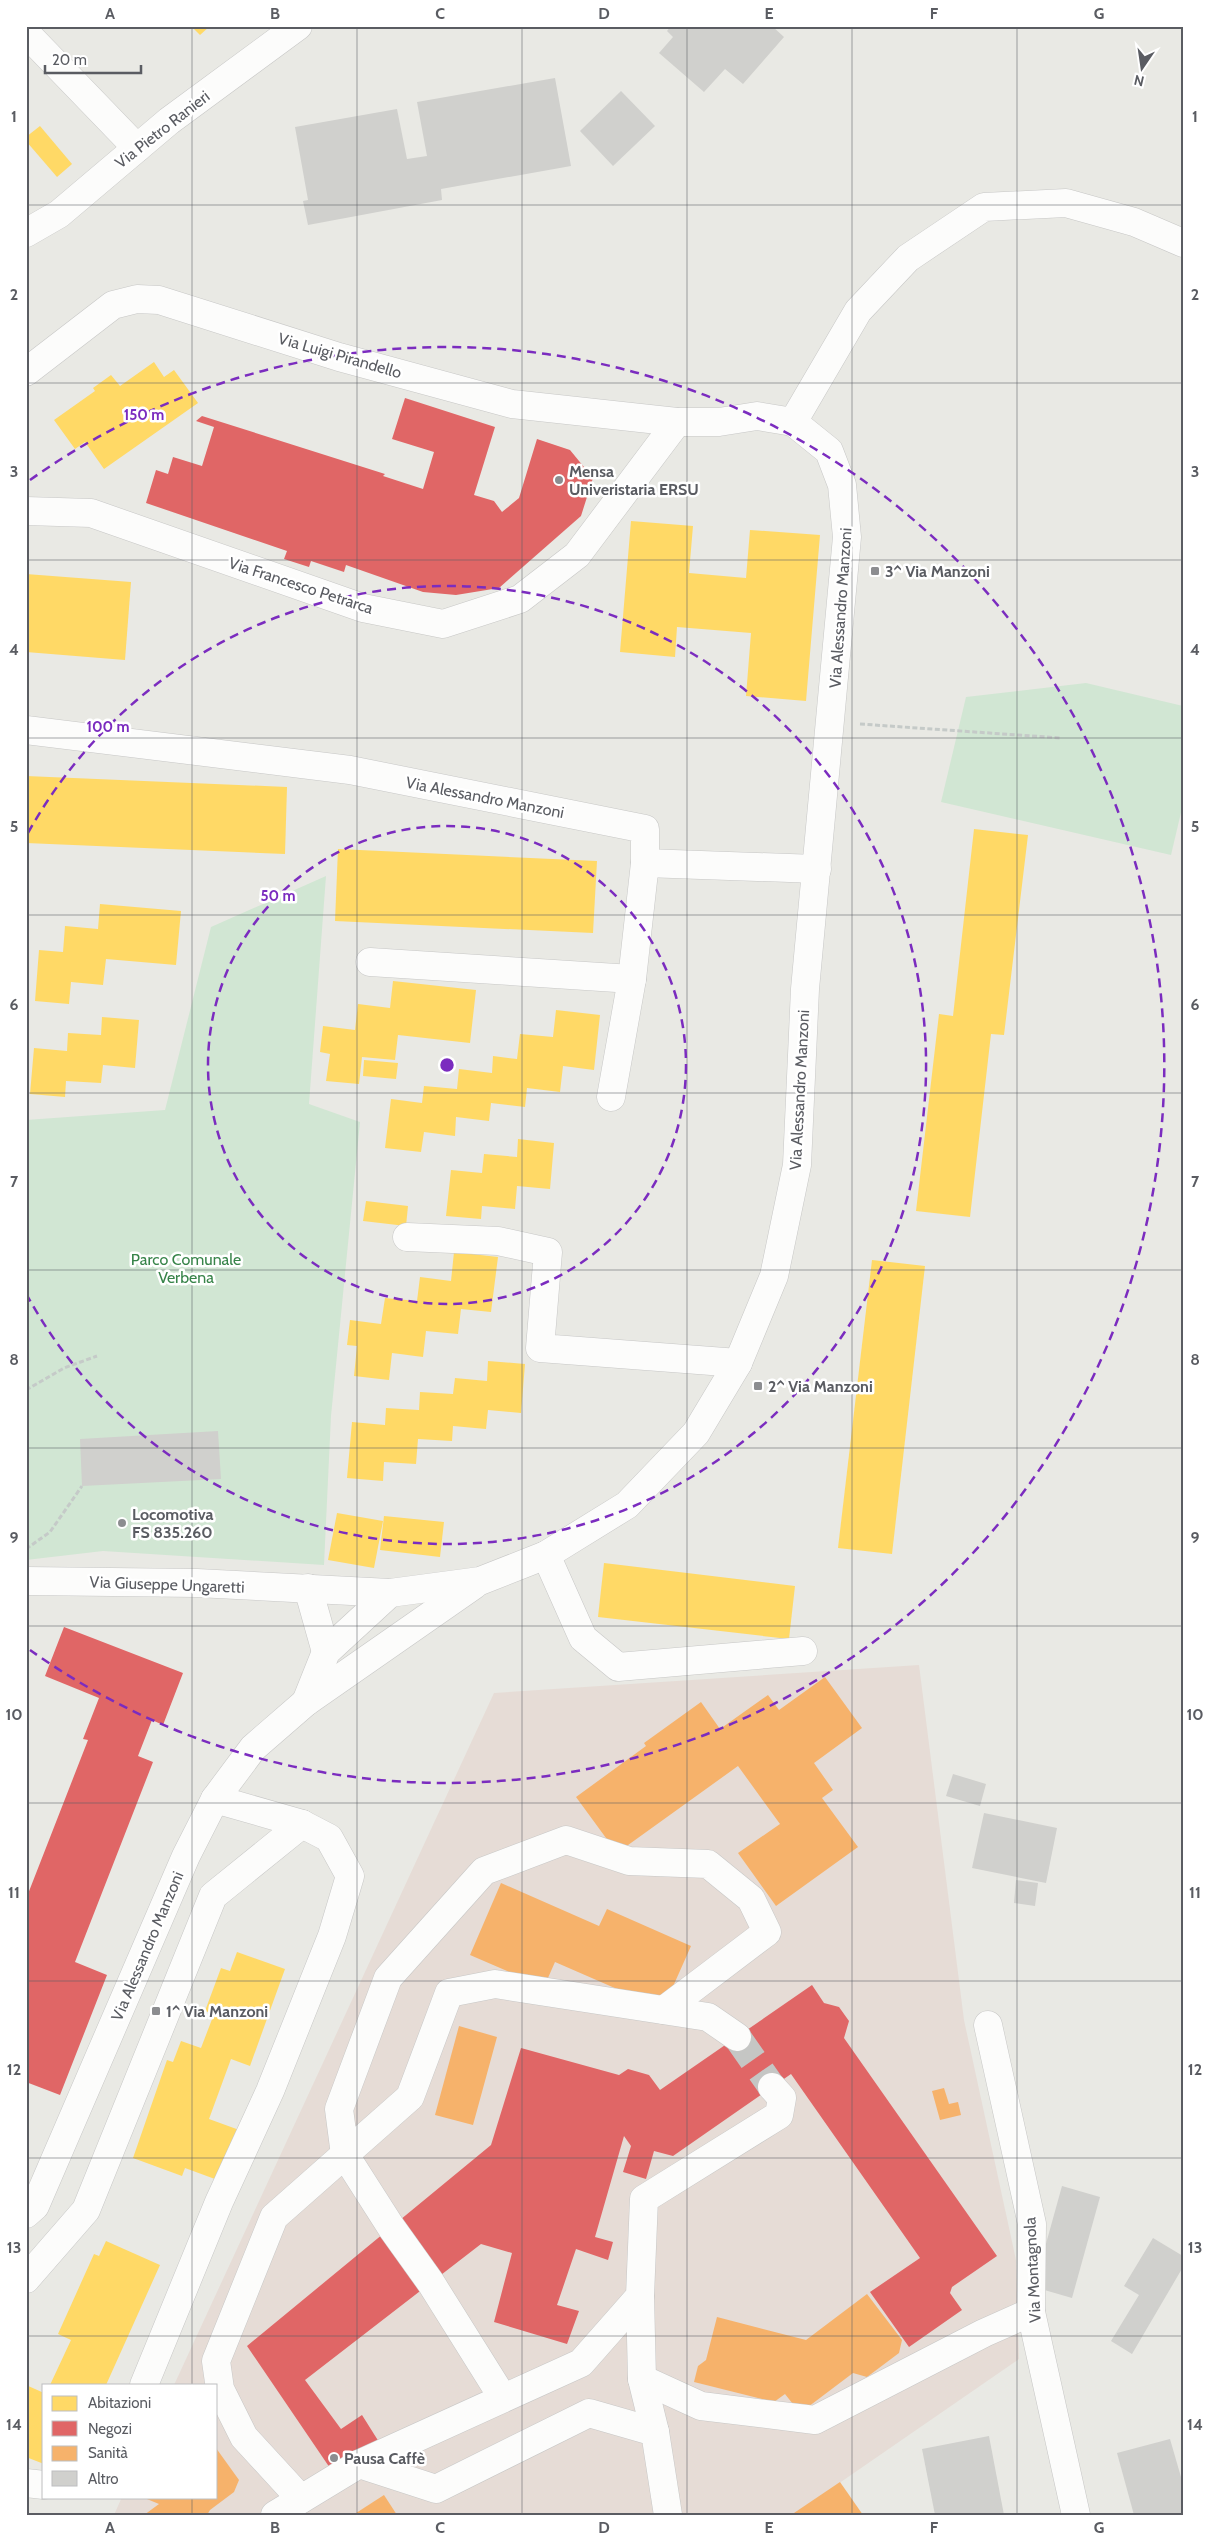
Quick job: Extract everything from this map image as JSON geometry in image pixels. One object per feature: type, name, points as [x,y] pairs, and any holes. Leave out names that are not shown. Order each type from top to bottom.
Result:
[{"type":"street","name":"Via Pietro Ranieri","points":[[26,233],[58,214],[169,121],[298,26]]},
{"type":"street","points":[[26,33],[137,148]]},
{"type":"street","points":[[677,422],[718,422],[757,416],[793,422],[858,310],[908,258],[984,207],[1066,203],[1134,222],[1183,243]]},
{"type":"street","name":"Via Luigi Pirandello","points":[[26,372],[112,305],[137,299],[159,300],[338,357],[512,404],[677,422]]},
{"type":"street","name":"Via Francesco Petrarca","points":[[26,511],[91,513],[363,608],[443,624],[520,599],[578,555],[677,422]]},
{"type":"street","name":"Via Alessandro Manzoni","points":[[306,1702],[326,1652],[390,1594],[480,1581],[546,1556],[627,1505],[696,1433],[738,1363],[774,1276],[797,1165],[805,989],[832,722],[847,537],[842,485],[828,451],[793,422]]},
{"type":"street","name":"Via Alessandro Manzoni","points":[[26,730],[350,770],[645,829],[644,863],[632,979],[611,1097]]},
{"type":"street","points":[[644,863],[817,869]]},
{"type":"street","points":[[370,962],[632,979]]},
{"type":"street","points":[[407,1237],[498,1241],[548,1252],[540,1348],[738,1363]]},
{"type":"street","points":[[546,1556],[582,1638],[618,1668],[803,1651]]},
{"type":"street","name":"Via Giuseppe Ungaretti","points":[[27,1576],[308,1588],[390,1594]]},
{"type":"street","name":"Via Alessandro Manzoni","points":[[26,2214],[35,2206],[186,1856],[215,1799],[253,1748],[306,1702],[480,1581]]},
{"type":"street","points":[[308,1588],[326,1652]]},
{"type":"street","points":[[380,1650],[390,1594]]},
{"type":"street","points":[[144,2384],[219,2202],[270,2091],[332,1936],[350,1876],[329,1838],[302,1824],[215,1799]]},
{"type":"street","points":[[26,2279],[86,2210],[213,1896],[302,1824]]},
{"type":"street","points":[[503,2398],[431,2283],[391,2227],[345,2155],[339,2109],[388,1978],[484,1871],[566,1840],[629,1861],[708,1864],[751,1899],[767,1932],[664,2010]]},
{"type":"street","points":[[301,2499],[244,2437],[220,2389],[216,2362],[274,2217],[410,2097],[448,1993],[495,1984],[708,2017],[737,2037]]},
{"type":"street","name":"Via Montagnola","points":[[988,2025],[1032,2224],[1030,2312],[1076,2515]]},
{"type":"street","points":[[668,2515],[655,2432],[642,2379],[640,2296],[644,2199],[779,2115],[782,2098],[772,2087]]},
{"type":"street","points":[[275,2515],[359,2464],[581,2363],[640,2296]]},
{"type":"street","points":[[642,2379],[701,2406],[815,2420],[984,2333],[1030,2312]]},
{"type":"street","points":[[359,2464],[436,2489],[589,2413],[655,2432]]},
{"type":"street","points":[[26,2483],[42,2484]]},
{"type":"path","points":[[832,722],[1062,738]]},
{"type":"path","points":[[26,1390],[64,1368],[97,1356]]},
{"type":"path","points":[[26,1549],[50,1532],[82,1486]]},
{"type":"shaded area","points":[[919,1665],[964,2020],[1016,2260],[1019,2359],[793,2515],[114,2515],[122,2498],[218,2498],[218,2384],[174,2384],[494,1693]]},
{"type":"green space","points":[[1086,683],[1183,706],[1183,804],[1171,855],[941,802],[966,697]]},
{"type":"green space","name":"Parco Comunale Verbena","points":[[326,876],[309,1104],[360,1122],[331,1416],[324,1565],[103,1551],[26,1560],[26,1120],[165,1110],[211,927]]},
{"type":"building: Abitazioni","points":[[191,26],[210,26],[200,35]]},
{"type":"building: Abitazioni","points":[[40,126],[72,164],[57,177],[26,141],[26,137]]},
{"type":"building: Abitazioni","points":[[154,362],[164,377],[174,370],[198,403],[104,469],[85,442],[75,449],[54,420],[95,391],[93,388],[111,375],[120,386]]},
{"type":"building: Abitazioni","points":[[631,521],[693,526],[689,573],[746,578],[750,530],[820,535],[806,701],[746,696],[751,633],[677,627],[675,657],[620,652]]},
{"type":"building: Abitazioni","points":[[26,574],[131,582],[125,660],[26,652]]},
{"type":"building: Abitazioni","points":[[26,776],[287,787],[285,854],[26,843]]},
{"type":"building: Abitazioni","points":[[974,829],[1028,835],[1004,1035],[991,1034],[970,1217],[916,1211],[939,1014],[953,1016]]},
{"type":"building: Abitazioni","points":[[338,849],[597,861],[593,933],[335,921]]},
{"type":"building: Abitazioni","points":[[100,904],[181,911],[176,965],[106,959],[103,985],[71,982],[69,1004],[35,1001],[39,950],[63,952],[65,926],[98,929]]},
{"type":"building: Abitazioni","points":[[393,981],[476,990],[470,1043],[398,1035],[395,1060],[362,1057],[359,1084],[326,1081],[330,1054],[320,1052],[323,1026],[355,1030],[358,1004],[390,1008]]},
{"type":"building: Abitazioni","points":[[556,1010],[600,1015],[594,1070],[563,1066],[560,1092],[527,1088],[525,1107],[491,1103],[489,1121],[456,1117],[455,1136],[424,1132],[421,1152],[385,1148],[391,1099],[422,1103],[424,1086],[457,1089],[459,1069],[492,1073],[493,1056],[517,1059],[520,1034],[553,1037]]},
{"type":"building: Abitazioni","points":[[102,1017],[139,1020],[135,1068],[103,1065],[101,1083],[66,1081],[65,1097],[30,1094],[34,1048],[67,1051],[68,1033],[101,1035]]},
{"type":"building: Abitazioni","points":[[364,1060],[398,1063],[396,1079],[363,1076]]},
{"type":"building: Abitazioni","points":[[518,1139],[554,1143],[550,1189],[517,1186],[515,1209],[482,1206],[481,1219],[446,1216],[451,1170],[482,1173],[484,1154],[517,1157]]},
{"type":"building: Abitazioni","points":[[366,1201],[408,1206],[406,1226],[363,1221]]},
{"type":"building: Abitazioni","points":[[454,1252],[498,1257],[491,1312],[461,1309],[458,1334],[426,1331],[423,1357],[392,1353],[389,1380],[354,1376],[357,1346],[347,1345],[350,1320],[381,1324],[385,1298],[417,1301],[420,1277],[451,1281]]},
{"type":"building: Abitazioni","points":[[872,1260],[925,1266],[892,1554],[838,1548]]},
{"type":"building: Abitazioni","points":[[488,1361],[525,1364],[521,1413],[488,1410],[486,1429],[453,1426],[452,1441],[418,1439],[416,1464],[384,1462],[383,1481],[347,1478],[352,1422],[385,1425],[386,1408],[419,1410],[420,1392],[453,1394],[455,1378],[487,1381]]},
{"type":"building: Abitazioni","points":[[337,1513],[383,1521],[374,1568],[328,1560]]},
{"type":"building: Abitazioni","points":[[384,1516],[444,1522],[440,1557],[380,1550]]},
{"type":"building: Abitazioni","points":[[604,1563],[795,1586],[789,1639],[598,1617]]},
{"type":"building: Abitazioni","points":[[237,1952],[285,1969],[250,2066],[231,2059],[209,2119],[242,2131],[223,2182],[185,2168],[182,2176],[133,2158],[167,2060],[173,2062],[181,2041],[201,2048],[214,2014],[205,2011],[221,1968],[230,1971]]},
{"type":"building: Abitazioni","points":[[106,2241],[160,2265],[106,2384],[50,2384],[71,2340],[58,2334],[94,2254],[99,2256]]},
{"type":"building: Abitazioni","points":[[26,2385],[42,2392],[42,2463],[26,2457],[28,2444],[26,2443]]},
{"type":"building: Negozi","points":[[405,398],[495,427],[474,495],[494,501],[502,512],[519,498],[537,439],[570,450],[593,478],[581,516],[499,588],[456,595],[423,592],[346,565],[344,572],[311,561],[309,567],[284,559],[287,551],[146,503],[156,470],[168,474],[173,457],[202,466],[214,427],[196,421],[202,416],[385,474],[383,476],[423,489],[434,452],[392,439]]},
{"type":"building: Negozi","points":[[64,1627],[183,1673],[163,1725],[152,1720],[138,1756],[153,1762],[75,1962],[107,1975],[60,2095],[26,2082],[26,1899],[88,1740],[83,1739],[99,1698],[45,1676]]},
{"type":"building: Negozi","points":[[812,1985],[824,2003],[839,2007],[849,2021],[844,2038],[997,2256],[952,2287],[950,2293],[962,2310],[909,2347],[870,2292],[920,2258],[791,2074],[673,2156],[654,2151],[646,2179],[623,2172],[631,2146],[624,2136],[595,2237],[613,2242],[608,2260],[576,2249],[557,2305],[579,2311],[567,2344],[494,2322],[512,2253],[481,2244],[305,2380],[341,2429],[362,2415],[379,2442],[332,2471],[247,2346],[491,2145],[521,2048],[619,2075],[628,2069],[649,2075],[660,2090]]},
{"type":"building: Sanità","points":[[825,1677],[862,1728],[814,1763],[833,1790],[822,1798],[858,1847],[776,1906],[738,1853],[780,1824],[738,1766],[617,1853],[576,1797],[646,1746],[644,1743],[701,1702],[720,1729],[768,1695],[779,1710]]},
{"type":"building: Sanità","points":[[501,1883],[599,1926],[607,1909],[691,1946],[663,2009],[555,1962],[544,1987],[470,1955]]},
{"type":"building: Sanità","points":[[459,2026],[497,2037],[473,2125],[435,2115]]},
{"type":"building: Sanità","points":[[944,2088],[949,2104],[958,2102],[961,2115],[940,2120],[932,2091]]},
{"type":"building: Sanità","points":[[867,2294],[902,2340],[899,2353],[867,2377],[853,2373],[800,2413],[785,2394],[774,2402],[694,2382],[698,2366],[706,2360],[717,2317],[806,2340]]},
{"type":"building: Sanità","points":[[218,2451],[239,2480],[234,2492],[210,2510],[207,2515],[144,2515],[159,2504],[144,2498],[218,2498]]},
{"type":"building: Sanità","points":[[840,2482],[863,2515],[791,2515]]},
{"type":"building: Sanità","points":[[384,2495],[397,2515],[353,2515]]},
{"type":"building: Altro","points":[[671,26],[772,26],[784,37],[743,84],[725,69],[704,92],[659,53],[673,37],[667,31]]},
{"type":"building: Altro","points":[[555,78],[571,166],[441,189],[442,200],[308,225],[303,201],[308,200],[295,127],[397,109],[407,159],[427,156],[417,102]]},
{"type":"building: Altro","points":[[621,91],[655,126],[613,166],[580,131]]},
{"type":"building: Altro","points":[[218,1431],[221,1479],[82,1486],[80,1439]]},
{"type":"building: Altro","points":[[953,1774],[986,1784],[980,1806],[946,1796]]},
{"type":"building: Altro","points":[[984,1813],[1057,1828],[1046,1883],[972,1868]]},
{"type":"building: Altro","points":[[1016,1880],[1038,1883],[1035,1906],[1014,1903]]},
{"type":"building: Altro","points":[[1062,2186],[1100,2197],[1072,2298],[1034,2287]]},
{"type":"building: Altro","points":[[1153,2238],[1183,2256],[1183,2267],[1132,2354],[1111,2341],[1139,2295],[1124,2286]]},
{"type":"building: Altro","points":[[989,2436],[1004,2515],[935,2515],[922,2449]]},
{"type":"building: Altro","points":[[1170,2439],[1183,2484],[1183,2515],[1134,2515],[1117,2453]]},
{"type":"tunnel","points":[[737,2037],[772,2087]]},
{"type":"place","name":"Mensa Univeristaria ERSU","points":[[559,480]]},
{"type":"place","name":"3^ Via Manzoni","points":[[875,571]]},
{"type":"place","name":"2^ Via Manzoni","points":[[758,1386]]},
{"type":"place","name":"Locomotiva FS 835.260","points":[[122,1523]]},
{"type":"place","name":"1^ Via Manzoni","points":[[156,2011]]},
{"type":"place","name":"Pausa Caffè","points":[[334,2458]]}]
